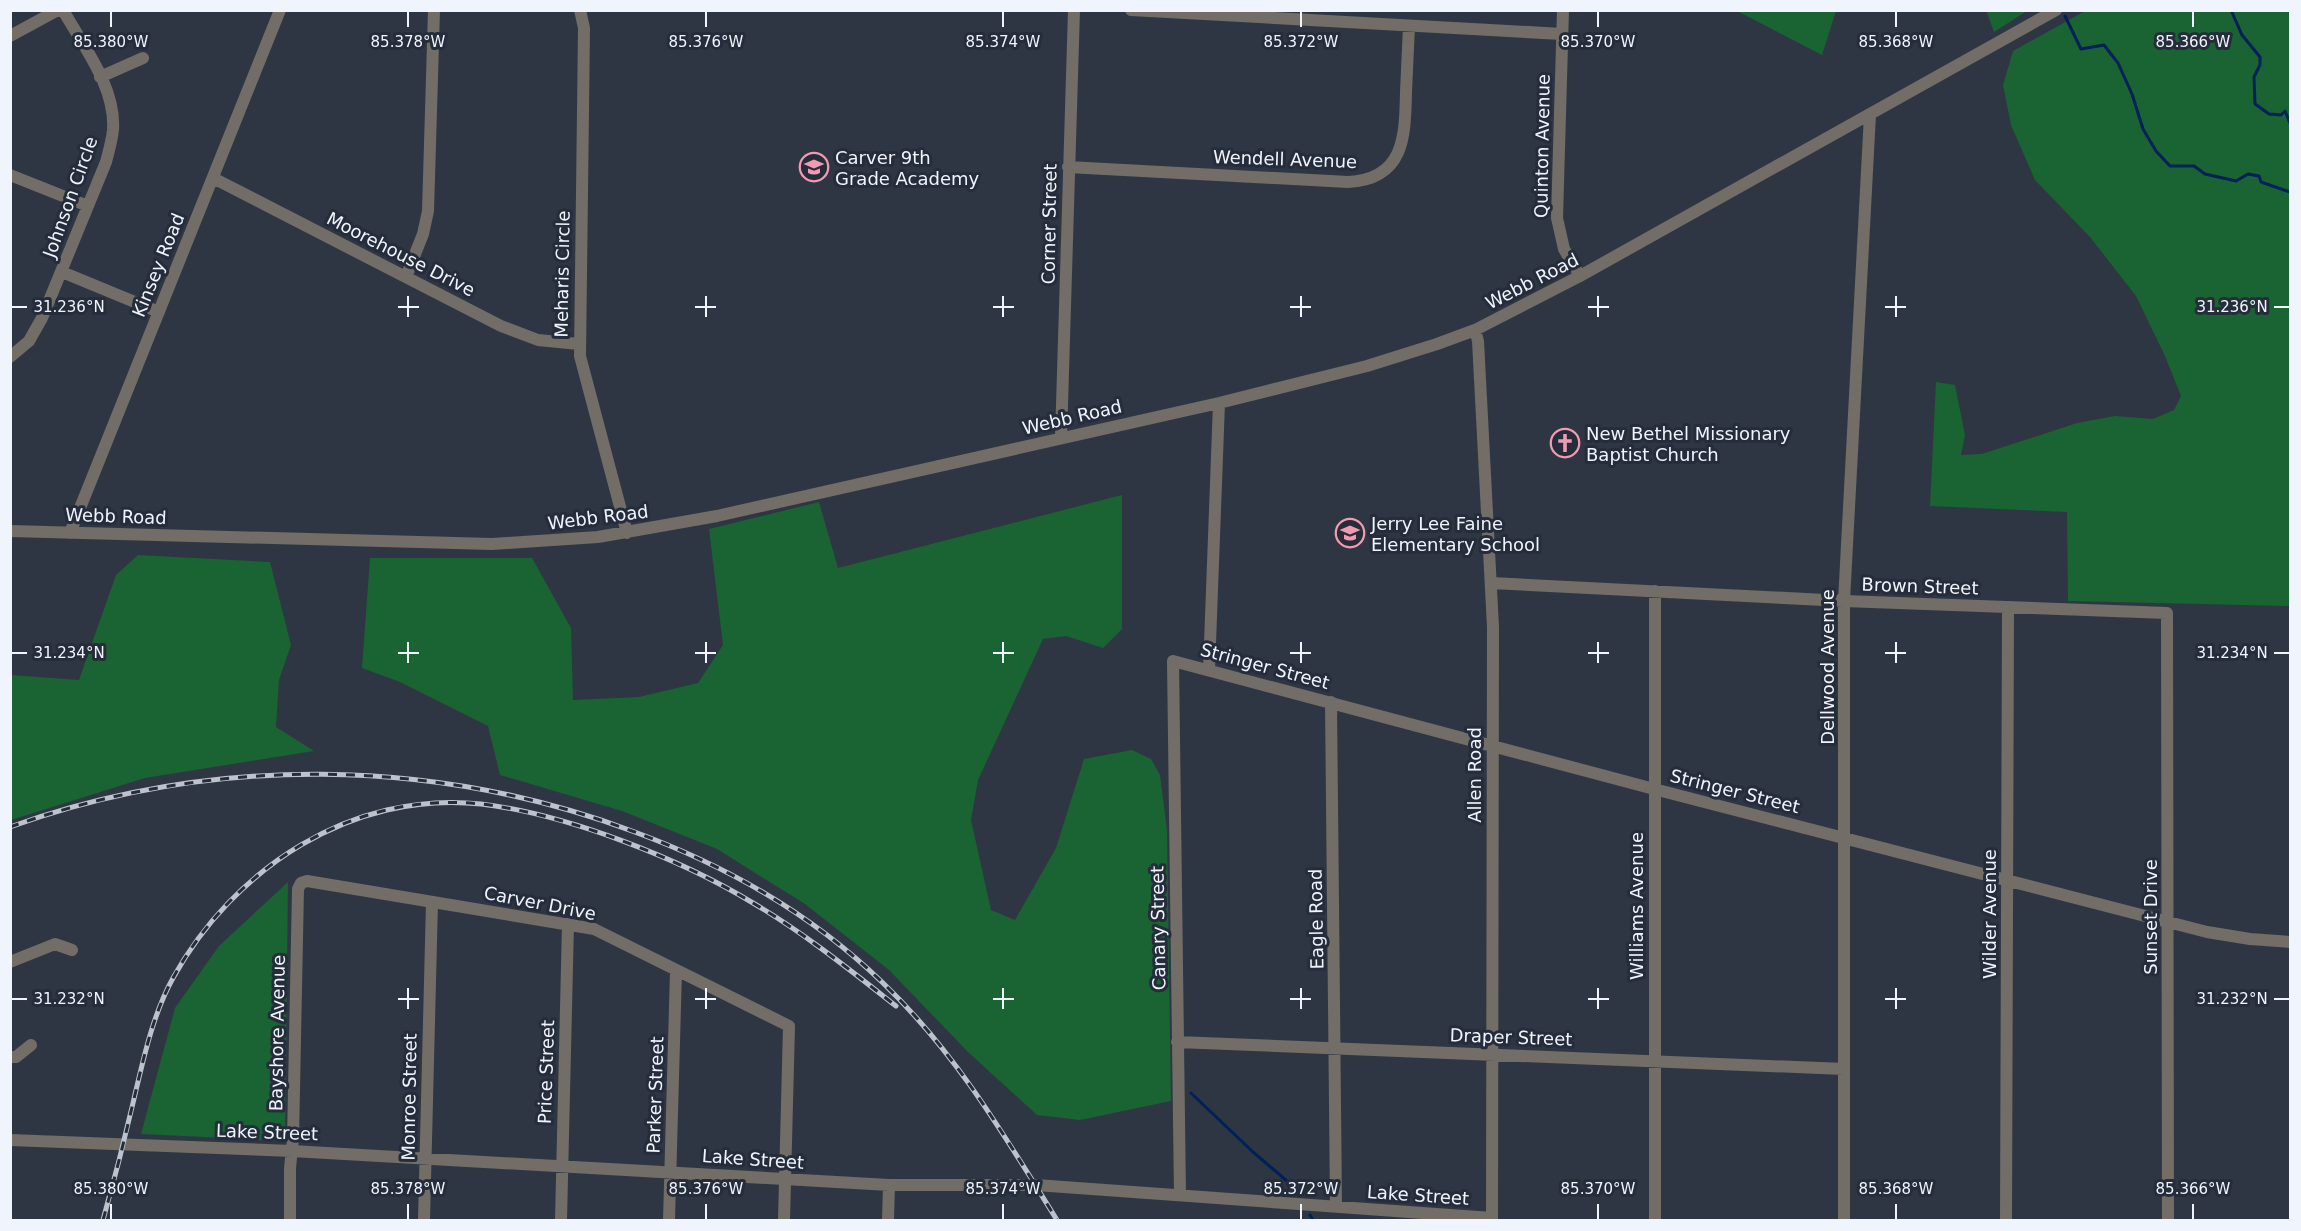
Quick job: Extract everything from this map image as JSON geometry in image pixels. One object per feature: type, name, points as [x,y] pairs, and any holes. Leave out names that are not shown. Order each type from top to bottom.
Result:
[{"type":"street","points":[[10,36],[58,10]]},
{"type":"street","name":"Johnson Circle","points":[[10,357],[21,350],[36,331],[106,162],[113,128],[108,96],[100,77],[63,10]]},
{"type":"street","name":"Kinsey Road","points":[[70,533],[280,10]]},
{"type":"street","points":[[406,277],[423,234],[428,211],[431,173],[434,10]]},
{"type":"street","name":"Meharis Circle","points":[[579,10],[584,28],[579,344],[582,369],[627,533]]},
{"type":"street","name":"Corner Street","points":[[1060,438],[1068,251],[1068,167],[1074,10]]},
{"type":"street","points":[[1131,10],[1563,34]]},
{"type":"street","name":"Quinton Avenue","points":[[1563,10],[1557,218],[1564,249],[1580,276]]},
{"type":"street","name":"Webb Road","points":[[10,531],[415,544],[492,544],[568,540],[627,533],[717,516],[1219,403],[1367,366],[1437,345],[1475,330],[1580,276],[2056,10]]},
{"type":"street","name":"Wendell Avenue","points":[[1068,167],[1348,182],[1372,177],[1392,163],[1403,141],[1409,26]]},
{"type":"street","points":[[100,77],[143,58]]},
{"type":"street","name":"Dellwood Avenue","points":[[1844,1221],[1844,601],[1870,115]]},
{"type":"street","points":[[10,175],[88,206]]},
{"type":"street","name":"Moorehouse Drive","points":[[213,178],[520,334],[555,343],[579,344]]},
{"type":"street","points":[[62,272],[159,312]]},
{"type":"street","name":"Allen Road","points":[[1475,330],[1492,583],[1492,1219]]},
{"type":"street","points":[[1209,670],[1219,403]]},
{"type":"street","name":"Brown Street","points":[[1492,583],[1844,601],[2167,613]]},
{"type":"street","name":"Williams Avenue","points":[[1654,591],[1655,1221]]},
{"type":"street","name":"Wilder Avenue","points":[[2006,1221],[2008,607]]},
{"type":"street","name":"Sunset Drive","points":[[2167,613],[2168,1221]]},
{"type":"street","name":"Stringer Street","points":[[1173,661],[1654,789],[2168,921],[2228,936],[2290,942]]},
{"type":"street","name":"Canary Street","points":[[1173,661],[1180,1195]]},
{"type":"street","name":"Eagle Road","points":[[1331,702],[1336,1206]]},
{"type":"street","name":"Carver Drive","points":[[301,883],[307,881],[594,929],[789,1026],[785,1179]]},
{"type":"street","name":"Bayshore Avenue","points":[[290,1221],[298,889],[301,883]]},
{"type":"street","name":"Monroe Street","points":[[424,1221],[432,902]]},
{"type":"street","name":"Price Street","points":[[561,1221],[568,924]]},
{"type":"street","points":[[10,962],[55,944],[72,950]]},
{"type":"street","name":"Parker Street","points":[[669,1221],[676,971]]},
{"type":"street","name":"Draper Street","points":[[1177,1041],[1844,1069]]},
{"type":"street","points":[[10,1057],[16,1057],[31,1045]]},
{"type":"street","name":"Lake Street","points":[[10,1140],[292,1151],[889,1185],[1036,1185],[1492,1219]]},
{"type":"street","points":[[784,1221],[785,1179]]},
{"type":"street","points":[[888,1221],[889,1185]]},
{"type":"green space","points":[[1986,10],[2027,10],[2027,11],[1994,32]]},
{"type":"green space","points":[[1737,11],[1836,11],[1822,55]]},
{"type":"green space","points":[[2085,11],[2290,11],[2290,606],[2068,601],[2067,512],[1930,506],[1936,382],[1955,385],[1965,435],[1961,455],[1982,454],[2077,423],[2115,416],[2153,419],[2174,410],[2181,396],[2165,356],[2136,296],[2090,237],[2035,180],[2011,125],[2003,85],[2013,51]]},
{"type":"green space","points":[[1122,495],[1122,629],[1103,648],[1066,636],[1043,639],[978,780],[971,820],[991,910],[1015,920],[1056,848],[1084,759],[1132,750],[1151,759],[1160,775],[1167,830],[1171,1101],[1080,1120],[1037,1115],[968,1052],[889,970],[805,904],[717,849],[622,811],[500,775],[488,726],[400,682],[362,668],[370,558],[532,558],[571,628],[573,700],[639,697],[698,683],[723,645],[709,529],[819,502],[838,568]]},
{"type":"green space","points":[[138,555],[270,562],[291,645],[279,680],[276,727],[314,751],[145,778],[11,820],[11,675],[79,680],[116,575]]},
{"type":"green space","points":[[288,882],[285,1141],[141,1134],[175,1008],[219,946]]},
{"type":"waterway","points":[[2231,10],[2242,35],[2260,57],[2260,65],[2254,77],[2255,104],[2269,114],[2281,115],[2285,111],[2290,123]]},
{"type":"waterway","points":[[2065,16],[2081,49],[2104,45],[2118,63],[2132,94],[2143,129],[2156,151],[2170,166],[2194,166],[2205,174],[2236,181],[2248,174],[2259,176],[2261,182],[2290,192]]},
{"type":"waterway","points":[[1191,1093],[1287,1181],[1299,1195]]},
{"type":"waterway","points":[[1310,1215],[1313,1220]]},
{"type":"railway","points":[[10,827],[86,803],[164,787],[243,777],[322,774],[401,778],[479,789],[556,807],[667,844],[766,894],[827,935],[883,983],[934,1038],[956,1066],[998,1126],[1057,1220]]},
{"type":"railway","points":[[103,1220],[159,1008],[173,978],[198,939],[228,903],[263,871],[301,845],[343,824],[387,810],[433,803],[481,804],[549,817],[621,840],[691,870],[753,903],[809,939],[896,1006]]},
{"type":"place","name":"Carver 9th Grade Academy","points":[[814,167]]},
{"type":"place","name":"New Bethel Missionary Baptist Church","points":[[1565,443]]},
{"type":"place","name":"Jerry Lee Faine Elementary School","points":[[1350,533]]}]
